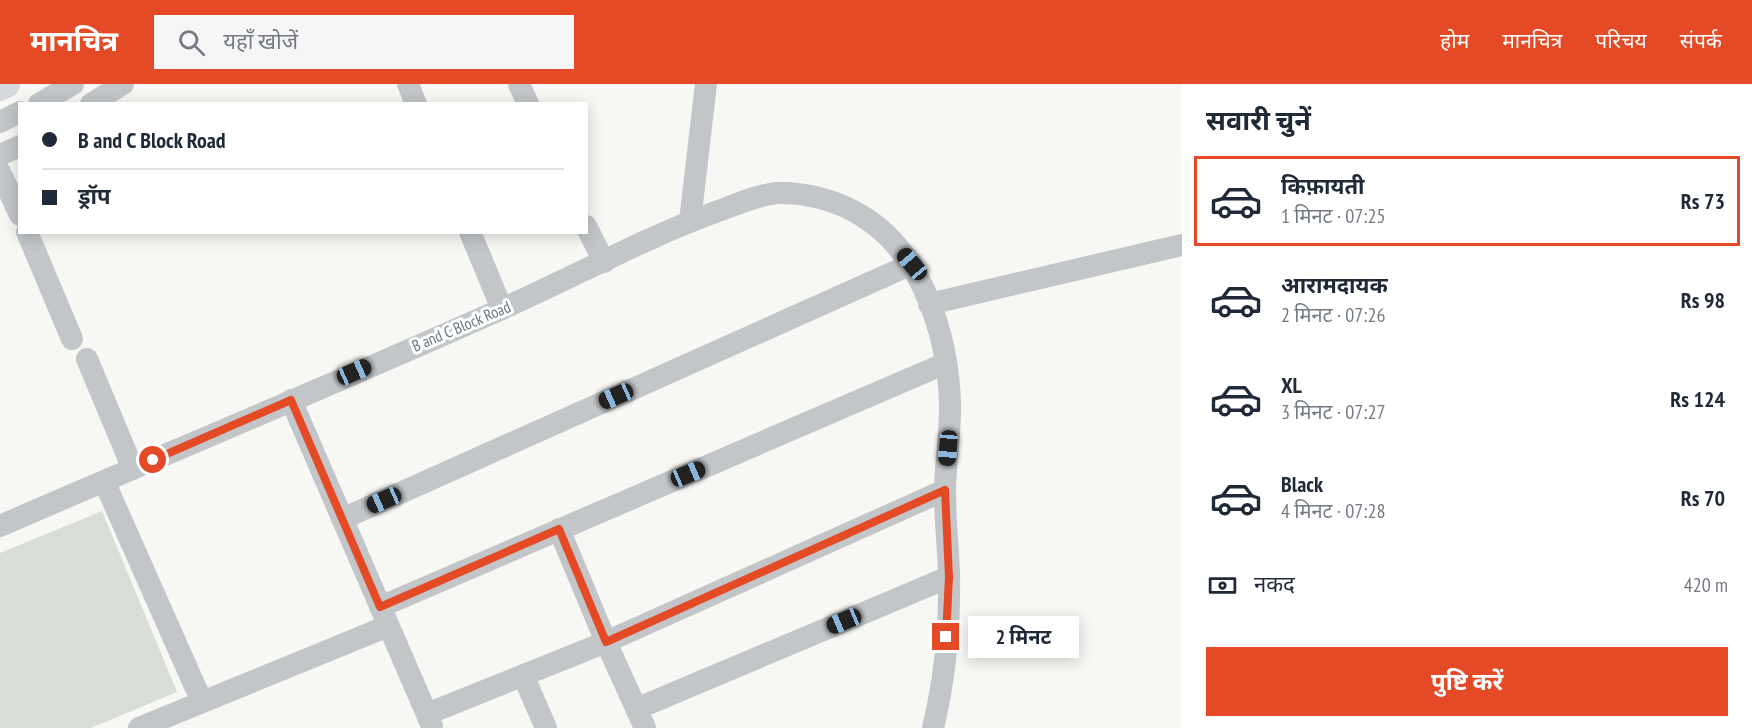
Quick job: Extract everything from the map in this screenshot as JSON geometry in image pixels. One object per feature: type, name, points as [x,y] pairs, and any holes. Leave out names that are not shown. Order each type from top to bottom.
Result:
[{"type":"main road","points":[[0,87],[6,84]]},
{"type":"street","points":[[42,102],[73,84]]},
{"type":"street","points":[[408,84],[415,102]]},
{"type":"street","points":[[519,84],[527,102]]},
{"type":"street","points":[[690,221],[706,84]]},
{"type":"street","points":[[0,113],[18,112]]},
{"type":"street","points":[[0,122],[18,113]]},
{"type":"street","points":[[0,155],[18,147]]},
{"type":"street","points":[[0,172],[18,211]]},
{"type":"street","name":"B and C Block Road","points":[[0,526],[502,309],[690,221],[776,193],[805,195],[840,205],[860,214],[885,231],[912,264],[942,342],[950,399],[945,490],[949,577],[945,657],[933,728]]},
{"type":"street","points":[[588,230],[604,262]]},
{"type":"street","points":[[28,234],[72,339]]},
{"type":"street","points":[[471,234],[502,309]]},
{"type":"street","points":[[929,304],[1182,245]]},
{"type":"street","points":[[342,519],[912,264]]},
{"type":"street","points":[[87,359],[134,469]]},
{"type":"street","points":[[139,728],[202,702],[384,616],[559,529],[946,363]]},
{"type":"street","points":[[291,400],[430,721],[523,675],[606,642],[945,490]]},
{"type":"street","points":[[104,481],[202,702]]},
{"type":"street","points":[[559,529],[606,642],[641,718],[949,577]]},
{"type":"street","points":[[523,675],[546,728]]},
{"type":"shaded area","points":[[102,511],[177,692],[91,728],[0,728],[0,553]]},
{"type":"route","points":[[153,460],[291,400],[380,607],[559,529],[606,642],[945,490],[949,577],[946,637]]}]
